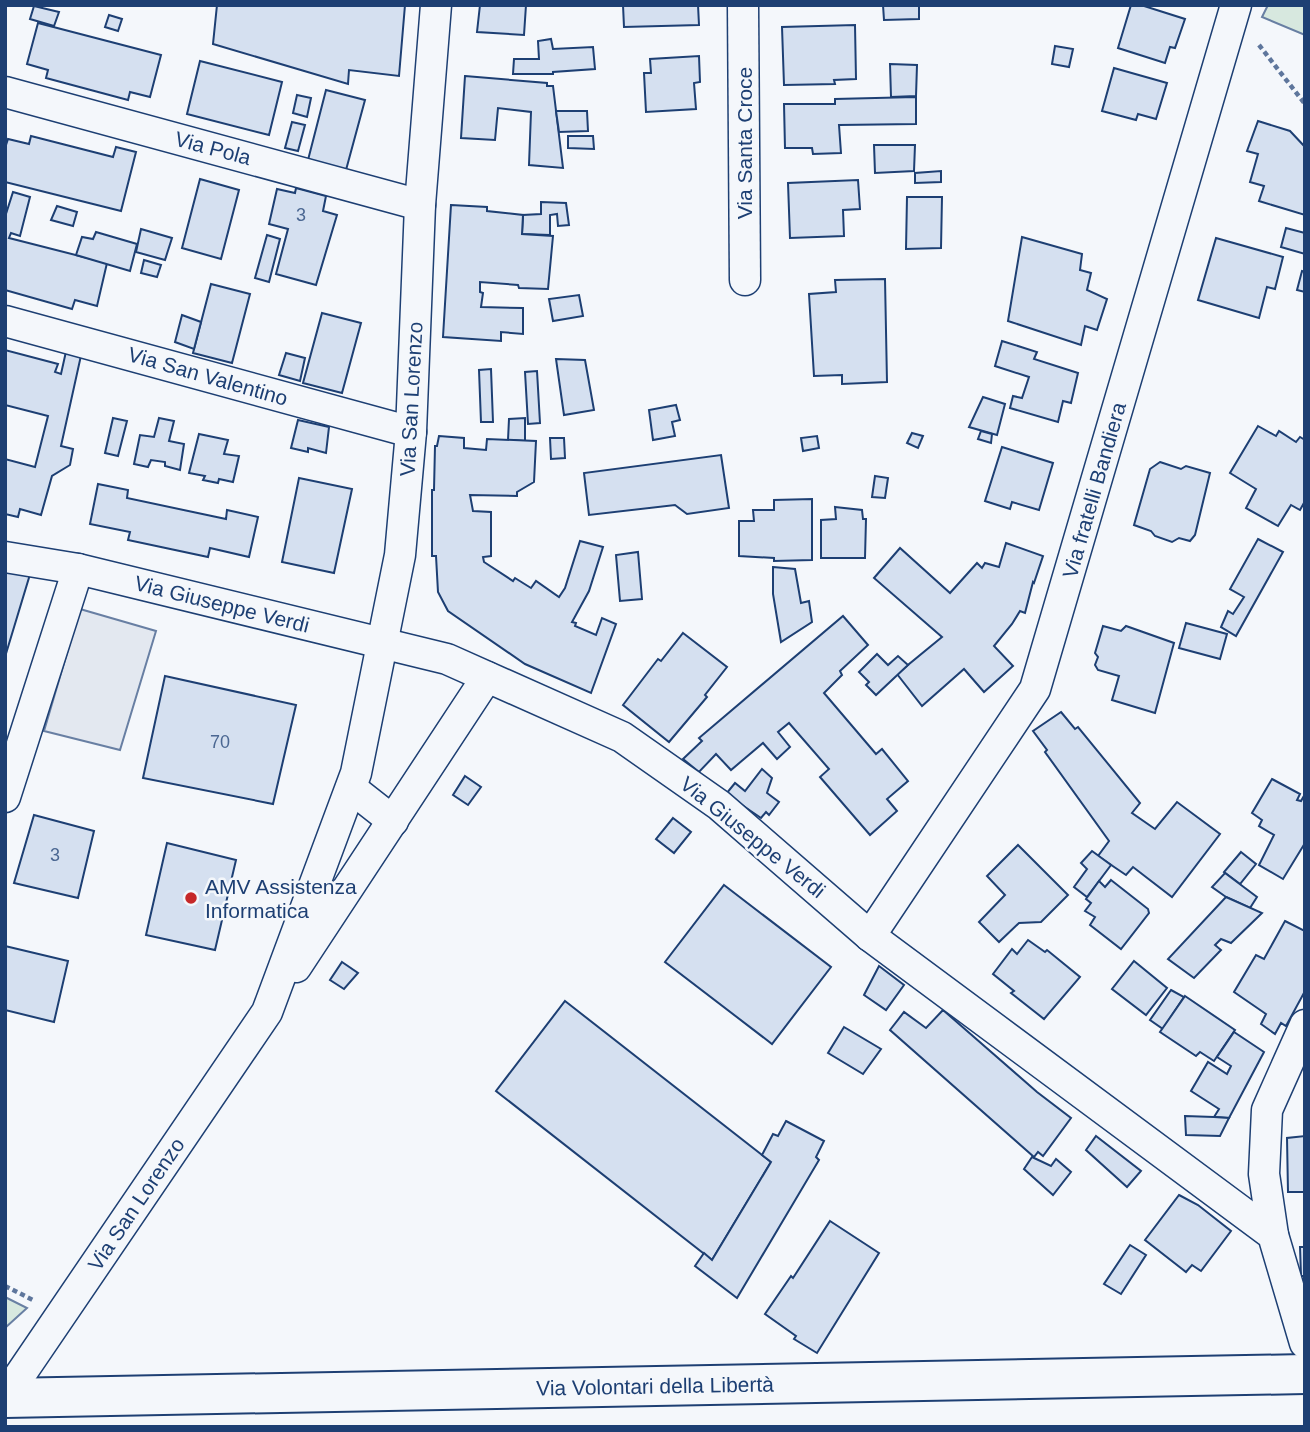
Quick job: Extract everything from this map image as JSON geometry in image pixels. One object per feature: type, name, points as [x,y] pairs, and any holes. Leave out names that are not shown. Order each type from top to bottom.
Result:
[{"type":"main road","name":"Via Volontari della Libertà","points":[[5,1398],[1305,1374]]},
{"type":"street","name":"Via San Lorenzo","points":[[267,1012],[356,772],[400,555],[411,432],[420,205],[436,5]]},
{"type":"street","name":"Via Santa Croce","points":[[743,5],[745,280]]},
{"type":"street","name":"Via fratelli Bandiera","points":[[870,936],[1035,689],[1234,14]]},
{"type":"street","name":"Via Pola","points":[[5,92],[420,205]]},
{"type":"street","name":"Via San Valentino","points":[[5,321],[411,432]]},
{"type":"street","name":"Via Giuseppe Verdi","points":[[5,557],[78,569],[447,659],[622,737],[719,805],[870,936],[1273,1235]]},
{"type":"street","points":[[5,797],[78,569]]},
{"type":"street","name":"Via San Lorenzo","points":[[5,1398],[267,1012],[487,677]]},
{"type":"street","points":[[351,788],[393,821]]},
{"type":"street","points":[[1305,1025],[1267,1110],[1264,1174],[1273,1235],[1305,1343]]},
{"type":"path","points":[[1234,14],[1305,103]]},
{"type":"shaded area","points":[[1268,5],[1305,5],[1305,35],[1262,17]]},
{"type":"shaded area","points":[[80,609],[156,631],[120,750],[44,731]]},
{"type":"shaded area","points":[[5,1297],[27,1308],[5,1328]]},
{"type":"building","points":[[217,5],[405,5],[399,76],[349,70],[348,84],[213,44]]},
{"type":"building","points":[[480,5],[526,5],[524,35],[477,32]]},
{"type":"building","points":[[623,5],[698,5],[699,25],[624,27]]},
{"type":"building","points":[[883,5],[919,5],[919,19],[884,20]]},
{"type":"building","points":[[1131,5],[1141,5],[1185,19],[1175,48],[1170,47],[1165,63],[1118,48]]},
{"type":"building","points":[[34,6],[59,12],[54,26],[30,19]]},
{"type":"building","points":[[109,15],[122,19],[118,31],[105,27]]},
{"type":"building","points":[[38,23],[161,55],[150,97],[130,92],[128,100],[46,78],[48,70],[27,64]]},
{"type":"building","points":[[855,25],[856,79],[834,80],[835,84],[784,85],[782,27]]},
{"type":"building","points":[[551,39],[553,49],[593,47],[595,69],[553,74],[513,74],[514,59],[539,59],[538,41]]},
{"type":"building","points":[[1055,46],[1073,49],[1069,67],[1052,64]]},
{"type":"building","points":[[699,56],[700,82],[694,83],[696,109],[646,112],[644,73],[651,73],[650,59]]},
{"type":"building","points":[[200,61],[282,82],[269,135],[187,114]]},
{"type":"building","points":[[890,64],[917,65],[916,96],[891,97]]},
{"type":"building","points":[[1114,68],[1167,83],[1156,119],[1138,114],[1136,120],[1102,111]]},
{"type":"building","points":[[465,76],[547,83],[547,86],[553,86],[563,168],[529,165],[531,112],[498,108],[495,140],[461,138]]},
{"type":"building","points":[[326,90],[365,100],[346,170],[308,160]]},
{"type":"building","points":[[297,95],[311,98],[307,117],[293,113]]},
{"type":"building","points":[[916,97],[916,124],[839,125],[841,153],[813,154],[812,148],[785,148],[784,104],[835,104],[835,99]]},
{"type":"building","points":[[556,111],[587,111],[588,131],[559,132]]},
{"type":"building","points":[[1258,121],[1290,131],[1305,147],[1305,215],[1259,201],[1264,186],[1250,182],[1258,154],[1247,151]]},
{"type":"building","points":[[292,122],[305,125],[298,151],[285,148]]},
{"type":"building","points":[[31,136],[113,157],[116,147],[136,152],[121,211],[5,182],[5,148],[8,139],[29,144]]},
{"type":"building","points":[[568,136],[593,136],[594,149],[568,148]]},
{"type":"building","points":[[874,145],[915,145],[914,171],[875,173]]},
{"type":"building","points":[[941,171],[941,182],[915,183],[915,173]]},
{"type":"building","points":[[200,179],[239,190],[221,259],[182,248]]},
{"type":"building","points":[[858,180],[860,209],[843,210],[844,236],[790,238],[788,183]]},
{"type":"building","points":[[296,188],[326,196],[323,211],[337,215],[316,285],[276,274],[288,229],[269,224],[277,189],[295,193]]},
{"type":"building","points":[[13,192],[30,197],[20,236],[11,233],[9,238],[107,263],[97,306],[75,300],[72,309],[5,290],[5,217]]},
{"type":"building","points":[[907,197],[942,197],[941,248],[906,249]]},
{"type":"building","points":[[541,202],[566,203],[569,225],[558,226],[557,214],[550,215],[550,235],[522,234],[523,215],[541,214]]},
{"type":"building","points":[[451,205],[487,207],[487,211],[523,215],[522,234],[553,236],[548,289],[480,282],[480,292],[483,293],[481,307],[523,308],[523,334],[501,332],[501,341],[443,337]]},
{"type":"building","points":[[57,206],[77,212],[73,226],[51,220]]},
{"type":"building","points":[[1286,228],[1305,233],[1305,254],[1281,247]]},
{"type":"building","points":[[141,229],[172,238],[165,260],[136,252]]},
{"type":"building","points":[[96,232],[137,244],[130,271],[76,255],[82,237],[93,239]]},
{"type":"building","points":[[267,235],[280,239],[269,282],[255,278]]},
{"type":"building","points":[[1022,237],[1082,254],[1080,270],[1091,273],[1087,290],[1107,299],[1097,330],[1085,326],[1081,345],[1008,321]]},
{"type":"building","points":[[1216,238],[1283,257],[1275,289],[1267,287],[1259,318],[1198,300]]},
{"type":"building","points":[[144,260],[161,265],[157,277],[141,273]]},
{"type":"building","points":[[1302,271],[1305,272],[1305,292],[1297,290]]},
{"type":"building","points":[[885,279],[887,382],[842,384],[842,375],[814,376],[809,294],[836,292],[835,280]]},
{"type":"building","points":[[211,284],[250,294],[232,363],[193,353]]},
{"type":"building","points":[[579,295],[583,316],[553,321],[549,299]]},
{"type":"building","points":[[322,313],[361,323],[342,393],[303,383]]},
{"type":"building","points":[[182,315],[201,322],[194,349],[175,342]]},
{"type":"building","points":[[1002,341],[1037,352],[1034,359],[1078,373],[1071,403],[1063,401],[1058,422],[1010,408],[1013,396],[1022,398],[1029,377],[995,366]]},
{"type":"building","points":[[67,347],[82,351],[61,446],[73,449],[70,465],[52,476],[41,515],[20,509],[18,517],[5,514],[5,459],[35,467],[48,416],[5,405],[5,350],[58,364],[55,372],[61,374]]},
{"type":"building","points":[[286,353],[305,358],[300,381],[279,375]]},
{"type":"building","points":[[556,359],[585,360],[594,410],[564,415]]},
{"type":"building","points":[[491,369],[493,422],[481,422],[479,370]]},
{"type":"building","points":[[537,371],[540,423],[528,424],[525,372]]},
{"type":"building","points":[[983,397],[1005,404],[997,435],[969,427]]},
{"type":"building","points":[[676,405],[680,420],[672,422],[675,436],[653,440],[649,410]]},
{"type":"building","points":[[113,418],[127,421],[118,456],[105,453]]},
{"type":"building","points":[[159,418],[174,421],[169,441],[184,444],[180,470],[165,466],[165,462],[151,460],[148,467],[134,464],[140,435],[154,437]]},
{"type":"building","points":[[525,418],[525,441],[508,440],[509,419]]},
{"type":"building","points":[[298,420],[329,427],[326,453],[308,448],[308,452],[291,448]]},
{"type":"building","points":[[1258,426],[1276,436],[1279,431],[1296,442],[1300,437],[1305,440],[1305,501],[1300,510],[1291,505],[1278,526],[1246,508],[1256,489],[1230,473]]},
{"type":"building","points":[[981,431],[992,434],[991,443],[978,439]]},
{"type":"building","points":[[912,433],[923,436],[918,448],[907,443]]},
{"type":"building","points":[[199,434],[228,440],[224,454],[239,456],[233,482],[203,480],[205,476],[189,473]]},
{"type":"building","points":[[439,436],[464,438],[464,448],[486,450],[487,439],[536,441],[534,482],[517,492],[517,496],[470,495],[473,511],[491,512],[491,556],[483,557],[484,562],[513,581],[515,578],[531,588],[536,581],[559,597],[565,588],[580,541],[603,547],[589,591],[572,622],[596,635],[602,618],[616,624],[591,693],[525,664],[448,611],[438,592],[436,556],[432,556],[432,490],[435,446]]},
{"type":"building","points":[[817,436],[819,448],[803,451],[801,438]]},
{"type":"building","points":[[550,438],[564,438],[565,458],[551,459]]},
{"type":"building","points":[[1002,447],[1053,463],[1039,510],[1012,502],[1010,509],[985,501]]},
{"type":"building","points":[[721,455],[729,508],[687,514],[675,505],[589,515],[584,473]]},
{"type":"building","points":[[1160,462],[1181,469],[1186,466],[1210,473],[1195,535],[1190,541],[1179,538],[1172,542],[1134,525],[1150,469]]},
{"type":"building","points":[[875,476],[888,478],[885,498],[872,497]]},
{"type":"building","points":[[299,478],[352,489],[334,573],[282,562]]},
{"type":"building","points":[[98,484],[128,490],[127,498],[226,519],[227,510],[258,517],[249,557],[210,548],[208,557],[128,540],[130,532],[90,524]]},
{"type":"building","points":[[812,499],[812,560],[774,561],[774,558],[739,556],[739,521],[754,521],[753,510],[774,510],[774,500]]},
{"type":"building","points":[[835,507],[862,510],[863,519],[866,519],[865,558],[821,558],[821,520],[836,519]]},
{"type":"building","points":[[1258,539],[1283,552],[1236,636],[1221,627],[1228,611],[1233,614],[1244,597],[1230,589]]},
{"type":"building","points":[[1006,543],[1043,556],[1025,613],[1020,611],[994,646],[1013,666],[984,692],[964,669],[922,706],[897,674],[942,637],[874,578],[900,548],[950,593],[977,563],[982,568],[985,563],[999,567]]},
{"type":"building","points":[[638,552],[642,599],[620,601],[616,555]]},
{"type":"building","points":[[5,567],[31,571],[5,657]]},
{"type":"building","points":[[773,567],[795,569],[801,603],[809,601],[812,622],[781,642],[773,594]]},
{"type":"building","points":[[843,616],[868,645],[840,671],[842,675],[824,693],[876,754],[882,749],[908,781],[887,799],[897,811],[870,835],[820,777],[829,769],[789,723],[778,732],[790,747],[777,759],[763,743],[731,770],[716,754],[699,772],[683,759],[702,741],[699,738]]},
{"type":"building","points":[[1186,623],[1227,634],[1220,659],[1179,648]]},
{"type":"building","points":[[1103,626],[1121,631],[1126,626],[1174,643],[1155,713],[1112,700],[1119,676],[1098,670],[1095,665],[1098,657],[1095,653]]},
{"type":"building","points":[[683,633],[727,667],[705,695],[707,697],[669,742],[623,705],[658,659],[661,661]]},
{"type":"building","points":[[877,654],[888,665],[898,656],[908,665],[876,695],[859,672]]},
{"type":"building","points":[[165,676],[296,705],[273,804],[143,778]]},
{"type":"building","points":[[1061,712],[1075,729],[1078,727],[1140,803],[1132,813],[1155,829],[1177,802],[1220,834],[1172,897],[1133,867],[1126,875],[1098,856],[1109,841],[1033,731]]},
{"type":"building","points":[[762,769],[772,778],[767,793],[779,802],[769,815],[766,812],[761,818],[726,794],[735,783],[745,791]]},
{"type":"building","points":[[465,776],[481,787],[468,805],[453,795]]},
{"type":"building","points":[[1272,779],[1300,794],[1297,800],[1301,801],[1305,794],[1305,843],[1283,879],[1259,865],[1274,835],[1259,826],[1262,820],[1252,813]]},
{"type":"building","points":[[34,815],[94,831],[78,898],[14,883]]},
{"type":"building","points":[[673,818],[691,832],[674,853],[656,839]]},
{"type":"building","name":"AMV Assistenza Informatica","points":[[167,843],[236,860],[215,950],[146,935]]},
{"type":"building","points":[[1018,845],[1068,895],[1041,922],[1019,923],[999,942],[979,922],[1005,895],[987,876]]},
{"type":"building","points":[[1092,851],[1111,865],[1087,897],[1074,887],[1087,869],[1081,863]]},
{"type":"building","points":[[1241,852],[1256,864],[1240,884],[1224,872]]},
{"type":"building","points":[[1225,873],[1257,897],[1250,908],[1212,887]]},
{"type":"building","points":[[1111,880],[1148,909],[1149,913],[1121,949],[1090,925],[1095,917],[1085,911],[1091,903],[1086,899],[1099,881],[1105,887]]},
{"type":"building","points":[[724,885],[831,967],[772,1044],[665,962]]},
{"type":"building","points":[[1226,897],[1262,913],[1231,943],[1221,939],[1215,945],[1221,950],[1194,978],[1168,959]]},
{"type":"building","points":[[1285,921],[1305,931],[1305,991],[1286,1026],[1281,1023],[1275,1034],[1261,1024],[1266,1014],[1234,992],[1256,955],[1264,959]]},
{"type":"building","points":[[1028,940],[1045,952],[1047,950],[1080,977],[1044,1019],[1011,993],[1014,991],[993,974],[1012,949],[1017,954]]},
{"type":"building","points":[[5,946],[68,961],[54,1022],[5,1010]]},
{"type":"building","points":[[1134,961],[1167,988],[1146,1015],[1112,989]]},
{"type":"building","points":[[342,962],[358,973],[344,989],[330,980]]},
{"type":"building","points":[[879,966],[904,985],[886,1010],[864,995]]},
{"type":"building","points":[[1171,990],[1184,997],[1163,1029],[1150,1020]]},
{"type":"building","points":[[1185,996],[1235,1030],[1214,1061],[1200,1052],[1196,1056],[1160,1032]]},
{"type":"building","points":[[565,1001],[771,1162],[712,1260],[496,1091]]},
{"type":"building","points":[[943,1010],[1071,1118],[1043,1156],[1038,1152],[1034,1157],[890,1030],[904,1012],[926,1028]]},
{"type":"building","points":[[844,1027],[881,1049],[863,1074],[828,1053]]},
{"type":"building","points":[[1234,1032],[1264,1052],[1229,1118],[1214,1117],[1219,1109],[1191,1091],[1208,1062],[1227,1074],[1231,1066],[1217,1057]]},
{"type":"building","points":[[1185,1116],[1229,1118],[1220,1136],[1186,1135]]},
{"type":"building","points":[[786,1121],[824,1141],[816,1157],[819,1160],[737,1298],[695,1266],[704,1253],[712,1260],[771,1162],[762,1155],[773,1134],[778,1136]]},
{"type":"building","points":[[1096,1136],[1141,1171],[1127,1187],[1086,1150]]},
{"type":"building","points":[[1305,1136],[1305,1192],[1288,1192],[1287,1138]]},
{"type":"building","points":[[1032,1157],[1051,1166],[1056,1159],[1071,1172],[1053,1195],[1024,1169]]},
{"type":"building","points":[[1179,1195],[1198,1205],[1231,1231],[1201,1271],[1192,1265],[1186,1272],[1145,1240]]},
{"type":"building","points":[[830,1221],[879,1253],[817,1353],[794,1339],[796,1336],[765,1314],[791,1276],[793,1278]]},
{"type":"building","points":[[1130,1245],[1146,1255],[1121,1294],[1104,1284]]},
{"type":"building","points":[[1300,1247],[1305,1247],[1305,1276],[1301,1276]]},
{"type":"place","name":"AMV Assistenza Informatica","points":[[191,898]]}]
